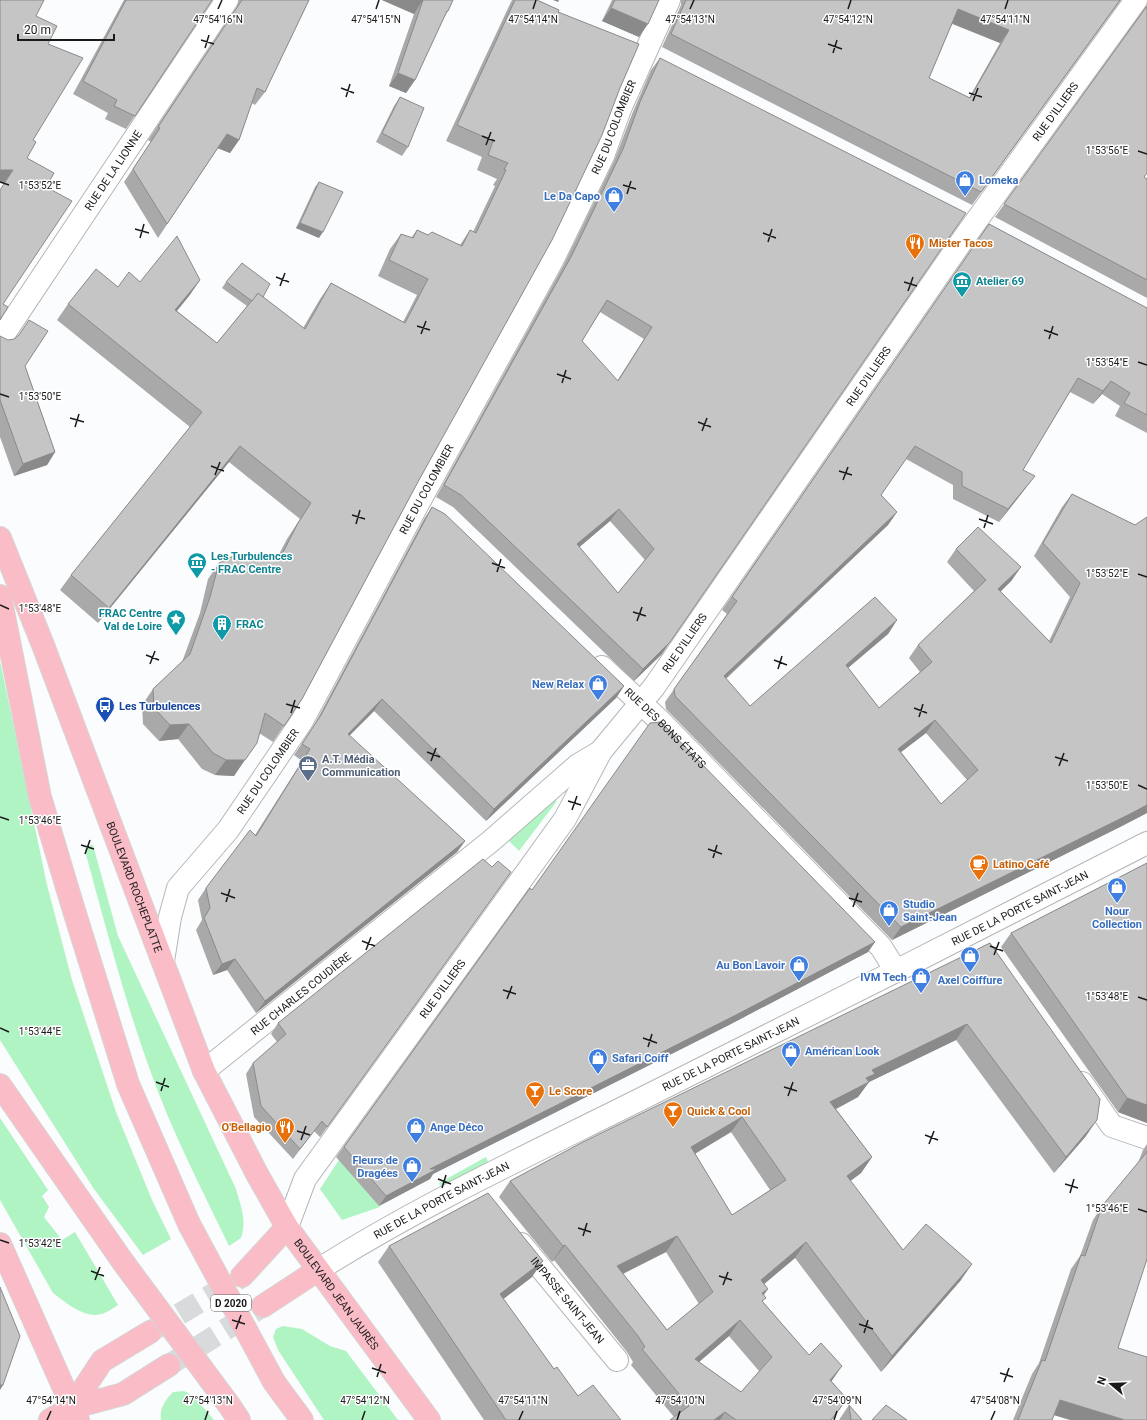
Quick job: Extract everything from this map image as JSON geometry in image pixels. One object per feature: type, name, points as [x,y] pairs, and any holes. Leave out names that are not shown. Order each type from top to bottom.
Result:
[{"type":"main road","name":"BOULEVARD ROCHEPLATTE","points":[[0,538],[204,1071],[257,1174],[287,1226]]},
{"type":"main road","name":"D 2020","points":[[0,596],[40,797],[128,1084],[189,1224],[274,1382],[302,1420]]},
{"type":"main road","points":[[0,1085],[123,1262],[234,1412]]},
{"type":"main road","name":"BOULEVARD JEAN JAURÈS","points":[[287,1226],[429,1420]]},
{"type":"main road","points":[[242,1276],[287,1226]]},
{"type":"main road","points":[[0,1244],[27,1307],[40,1330],[75,1414]]},
{"type":"main road","points":[[263,1306],[318,1270]]},
{"type":"main road","points":[[75,1414],[102,1361],[150,1332]]},
{"type":"main road","points":[[50,1420],[75,1414],[123,1394],[169,1365]]},
{"type":"street","name":"RUE DE LA LIONNE","points":[[0,340],[227,0]]},
{"type":"street","name":"RUE DU COLOMBIER","points":[[163,961],[170,918],[178,888],[228,830],[302,721],[427,506],[552,261],[603,156],[620,109],[670,0]]},
{"type":"street","name":"RUE D'ILLIERS","points":[[287,1226],[305,1179],[565,820],[601,751],[641,704],[967,216],[1136,0]]},
{"type":"street","points":[[967,216],[996,232]]},
{"type":"street","name":"RUE DES BONS ÉTATS","points":[[587,653],[658,719],[881,947],[896,971]]},
{"type":"street","name":"RUE D'ILLIERS","points":[[491,841],[578,765],[601,751]]},
{"type":"street","name":"RUE CHARLES COUDIÈRE","points":[[204,1071],[491,841]]},
{"type":"street","name":"RUE DE LA PORTE SAINT-JEAN","points":[[318,1270],[354,1248],[474,1183],[896,971],[980,939],[1147,843]]},
{"type":"street","points":[[1071,1068],[1112,1126],[1147,1138]]},
{"type":"street","points":[[474,1183],[486,1202]]},
{"type":"street","name":"IMPASSE SAINT-JEAN","points":[[507,1226],[617,1360]]},
{"type":"green space","points":[[0,661],[47,885],[72,980],[116,1112],[152,1200],[171,1239],[143,1255],[94,1189],[0,1040]]},
{"type":"green space","points":[[555,800],[557,801],[519,851],[508,840]]},
{"type":"green space","points":[[93,845],[118,936],[236,1189],[243,1214],[243,1231],[241,1238],[229,1246],[174,1131],[143,1050],[112,950],[85,851],[86,846]]},
{"type":"green space","points":[[0,1118],[48,1190],[42,1196],[49,1207],[44,1217],[62,1240],[75,1232],[118,1305],[108,1312],[95,1315],[82,1312],[69,1305],[53,1293],[0,1200]]},
{"type":"green space","points":[[486,1157],[489,1164],[441,1187],[439,1183]]},
{"type":"green space","points":[[339,1160],[380,1207],[342,1220],[320,1189]]},
{"type":"green space","points":[[283,1326],[302,1329],[330,1346],[346,1351],[398,1420],[324,1420],[278,1350],[273,1337],[276,1329]]},
{"type":"green space","points":[[184,1391],[194,1396],[214,1420],[161,1420],[162,1408],[167,1398],[173,1392]]},
{"type":"building","points":[[0,0],[44,0],[36,16],[57,26],[48,44],[83,58],[33,140],[36,142],[27,158],[54,173],[46,187],[72,201],[3,304],[8,307],[0,320],[0,190],[13,170],[0,170]]},
{"type":"building","points":[[126,0],[212,0],[135,116],[114,106],[117,100],[83,81]]},
{"type":"building","points":[[242,0],[309,0],[265,92],[257,88],[239,140],[227,134],[167,224],[133,169],[160,128],[158,127]]},
{"type":"building","points":[[423,0],[453,0],[415,80],[398,73]]},
{"type":"building","points":[[515,0],[537,0],[559,10],[558,12],[639,44],[602,135],[552,240],[419,480],[302,699],[284,726],[265,713],[257,743],[245,760],[226,760],[213,753],[189,724],[170,725],[154,708],[153,689],[190,654],[210,597],[219,563],[231,557],[248,556],[279,560],[298,523],[311,503],[240,446],[109,608],[71,575],[202,412],[68,304],[96,269],[118,287],[129,272],[140,282],[177,236],[200,280],[175,310],[217,343],[258,293],[305,329],[331,283],[405,323],[428,279],[389,260],[401,234],[413,238],[417,230],[428,235],[432,232],[462,246],[470,230],[476,233],[506,170],[504,169],[508,163],[488,155],[493,141],[457,125]]},
{"type":"building","points":[[615,0],[659,0],[648,24],[611,8]]},
{"type":"building","points":[[686,0],[1120,0],[981,192],[671,34]],"holes":[[[958,9],[1009,30],[970,98],[929,78]]]},
{"type":"building","points":[[1147,6],[1147,173],[1144,177],[1147,179],[1147,280],[1004,204]]},
{"type":"building","points":[[660,58],[966,213],[670,642],[643,669],[461,495],[444,485],[572,255],[623,149],[640,102]],"holes":[[[607,300],[652,327],[618,381],[582,341]],[[619,509],[654,549],[618,593],[577,544]]]},
{"type":"building","points":[[400,97],[424,108],[408,147],[382,133]]},
{"type":"building","points":[[319,182],[343,192],[323,232],[300,223]]},
{"type":"building","points":[[989,224],[1147,308],[1147,415],[1124,403],[1130,393],[1111,381],[1103,391],[1078,378],[1023,470],[1035,476],[1008,509],[962,486],[962,472],[915,446],[881,495],[897,512],[724,676],[750,706],[875,597],[897,620],[846,665],[879,708],[932,662],[918,645],[986,580],[956,549],[978,527],[1021,567],[998,589],[1051,643],[1080,583],[1043,543],[1072,494],[1135,525],[1147,517],[1147,805],[901,927],[675,696],[674,689],[737,601],[732,597]],"holes":[[[935,720],[978,770],[941,804],[898,749]]]},
{"type":"building","points":[[242,263],[270,284],[263,297],[258,293],[252,301],[226,282]]},
{"type":"building","points":[[29,320],[48,331],[25,366],[55,452],[23,464],[0,400],[0,336],[8,340],[14,339],[19,335]]},
{"type":"building","points":[[432,507],[445,514],[624,686],[494,809],[382,699],[348,734],[465,841],[265,1001],[235,959],[222,964],[204,918],[210,908],[206,888],[250,830],[256,836],[310,749],[302,744],[321,715]]},
{"type":"building","points":[[661,722],[875,942],[736,1015],[430,1169],[437,1169],[386,1196],[344,1147],[530,888],[532,890],[650,723]]},
{"type":"building","points":[[483,859],[492,867],[498,861],[511,872],[327,1127],[322,1121],[300,1149],[261,1106],[253,1063],[286,1034],[278,1023]]},
{"type":"building","points":[[1147,863],[1147,1105],[1127,1098],[1011,933]]},
{"type":"building","points":[[990,943],[1100,1099],[1097,1120],[1066,1157],[967,1024],[872,1070],[875,1074],[866,1078],[869,1082],[830,1102],[872,1157],[847,1176],[903,1250],[926,1224],[972,1264],[892,1356],[806,1242],[761,1280],[768,1289],[762,1293],[766,1298],[762,1301],[809,1355],[821,1343],[842,1366],[830,1380],[847,1399],[831,1420],[736,1420],[725,1412],[714,1420],[670,1420],[689,1406],[642,1349],[645,1347],[638,1336],[565,1245],[563,1246],[510,1181],[581,1143]],"holes":[[[742,1117],[786,1180],[732,1215],[691,1147]],[[677,1236],[713,1292],[667,1330],[617,1266]],[[740,1320],[772,1357],[741,1392],[695,1359]]]},
{"type":"building","points":[[1147,1151],[1147,1259],[1118,1348],[1147,1357],[1147,1420],[1125,1420],[1060,1400],[1052,1420],[1018,1420],[1042,1360],[1045,1361],[1081,1255],[1085,1256],[1102,1206]]},
{"type":"building","points":[[488,1193],[543,1261],[500,1294],[554,1369],[557,1367],[578,1396],[593,1385],[621,1420],[506,1420],[389,1246]]},
{"type":"building","points":[[0,1287],[20,1336],[3,1385],[0,1385]]},
{"type":"building","points":[[849,1405],[862,1420],[851,1420]]},
{"type":"building","points":[[886,1405],[907,1420],[872,1420]]},
{"type":"tunnel","points":[[151,1331],[240,1278]]},
{"type":"tunnel","points":[[169,1365],[263,1306]]},
{"type":"place","name":"Lomeka","points":[[965,197]]},
{"type":"place","name":"Le Da Capo","points":[[614,213]]},
{"type":"place","name":"Mister Tacos","points":[[915,260]]},
{"type":"place","name":"Atelier 69","points":[[962,298]]},
{"type":"place","name":"Les Turbulences - FRAC Centre","points":[[197,579]]},
{"type":"place","name":"FRAC Centre Val de Loire","points":[[176,636]]},
{"type":"place","name":"FRAC","points":[[222,641]]},
{"type":"place","name":"New Relax","points":[[598,701]]},
{"type":"place","name":"Les Turbulences","points":[[105,723]]},
{"type":"place","name":"A.T. Média Communication","points":[[308,782]]},
{"type":"place","name":"Latino Café","points":[[979,881]]},
{"type":"place","name":"Nour Collection","points":[[1117,904]]},
{"type":"place","name":"Studio Saint-Jean","points":[[889,927]]},
{"type":"place","name":"Axel Coiffure","points":[[970,973]]},
{"type":"place","name":"Au Bon Lavoir","points":[[799,982]]},
{"type":"place","name":"IVM Tech","points":[[921,994]]},
{"type":"place","name":"Américan Look","points":[[791,1068]]},
{"type":"place","name":"Safari Coiff","points":[[598,1075]]},
{"type":"place","name":"Le Score","points":[[535,1108]]},
{"type":"place","name":"Quick & Cool","points":[[673,1128]]},
{"type":"place","name":"O'Bellagio","points":[[285,1144]]},
{"type":"place","name":"Ange Déco","points":[[416,1144]]},
{"type":"place","name":"Fleurs de Dragées","points":[[412,1183]]}]
